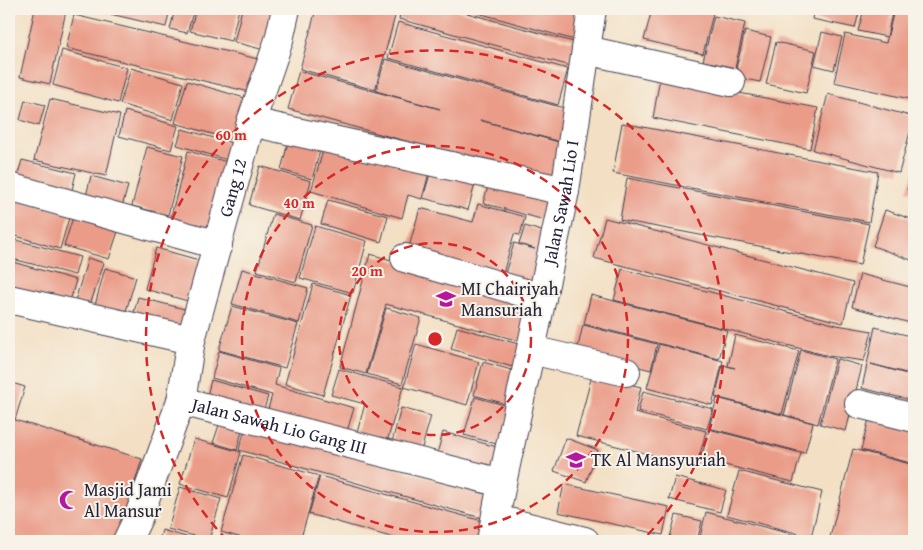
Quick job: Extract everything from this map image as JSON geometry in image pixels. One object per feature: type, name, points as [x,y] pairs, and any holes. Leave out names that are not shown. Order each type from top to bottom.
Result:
[{"type":"street","name":"Gang 12","points":[[191,340],[250,122],[279,40],[286,9]]},
{"type":"street","name":"Jalan Sawah Lio I","points":[[494,530],[502,483],[565,191],[592,9]]},
{"type":"street","points":[[586,50],[731,82]]},
{"type":"street","points":[[250,122],[565,191]]},
{"type":"street","points":[[9,187],[218,245]]},
{"type":"street","points":[[406,258],[542,298]]},
{"type":"street","points":[[9,299],[191,340]]},
{"type":"street","name":"Jalan Sawah Lio Gang III","points":[[191,340],[181,401],[502,483]]},
{"type":"street","points":[[531,350],[626,372]]},
{"type":"street","points":[[127,541],[138,518],[181,401]]},
{"type":"street","points":[[859,404],[914,418]]},
{"type":"street","points":[[494,530],[585,541]]},
{"type":"building","points":[[35,9],[66,11],[50,84],[20,77]]},
{"type":"building","points":[[89,9],[170,9],[166,27]]},
{"type":"building","points":[[175,9],[194,9],[187,33],[170,29]]},
{"type":"building","points":[[196,9],[239,9],[231,41],[190,31]]},
{"type":"building","points":[[242,9],[258,9],[278,14],[268,51],[234,42]]},
{"type":"building","points":[[316,9],[397,9],[375,90],[300,69]]},
{"type":"building","points":[[401,9],[452,9],[577,43],[571,66],[399,19]]},
{"type":"building","points":[[464,9],[587,9],[578,41]]},
{"type":"building","points":[[652,9],[714,9],[703,54],[644,40]]},
{"type":"building","points":[[814,9],[860,9],[855,28],[812,19]]},
{"type":"building","points":[[864,9],[893,9],[887,37],[858,31]]},
{"type":"building","points":[[894,10],[914,15],[914,100],[834,82],[845,34],[886,43]]},
{"type":"building","points":[[74,15],[262,60],[254,93],[66,48]]},
{"type":"building","points":[[714,16],[745,23],[735,68],[703,61]]},
{"type":"building","points":[[398,22],[568,69],[558,105],[388,58]]},
{"type":"building","points":[[745,31],[771,37],[760,82],[734,77]]},
{"type":"building","points":[[822,32],[842,37],[834,70],[814,65]]},
{"type":"building","points":[[776,42],[816,51],[806,93],[766,84]]},
{"type":"building","points":[[62,50],[127,68],[118,103],[53,85]]},
{"type":"building","points":[[385,59],[575,111],[568,144],[480,120],[562,143],[552,181],[288,109],[299,71],[440,109],[376,91]]},
{"type":"building","points":[[131,68],[183,83],[173,120],[120,104]]},
{"type":"building","points":[[660,78],[818,108],[810,149],[653,118]]},
{"type":"building","points":[[187,81],[248,99],[236,141],[175,123]]},
{"type":"building","points":[[828,94],[914,117],[899,173],[813,150]]},
{"type":"building","points":[[50,99],[120,115],[106,176],[34,160]]},
{"type":"building","points":[[25,100],[45,105],[39,126],[20,120]]},
{"type":"building","points":[[125,111],[178,126],[171,150],[119,136]]},
{"type":"building","points":[[622,123],[878,172],[869,222],[613,173]]},
{"type":"building","points":[[182,129],[232,143],[228,160],[177,145]]},
{"type":"building","points":[[290,135],[322,144],[312,179],[281,170]]},
{"type":"building","points":[[325,144],[429,173],[422,199],[408,195],[402,218],[311,191]]},
{"type":"building","points":[[147,147],[183,156],[168,215],[132,206]]},
{"type":"building","points":[[188,151],[231,163],[212,235],[169,224]]},
{"type":"building","points":[[22,160],[76,173],[70,198],[15,184]]},
{"type":"building","points":[[260,166],[311,181],[300,220],[249,205]]},
{"type":"building","points":[[432,167],[476,180],[468,210],[423,198]]},
{"type":"building","points":[[914,171],[914,193],[907,190]]},
{"type":"building","points":[[91,176],[128,186],[121,210],[85,200]]},
{"type":"building","points":[[627,178],[869,224],[860,265],[620,220]]},
{"type":"building","points":[[490,180],[555,198],[548,221],[483,203]]},
{"type":"building","points":[[9,198],[70,214],[60,249],[9,234]]},
{"type":"building","points":[[328,200],[388,216],[381,242],[321,224]]},
{"type":"building","points":[[478,204],[525,217],[520,235],[514,234],[501,281],[407,254],[420,208],[473,222]]},
{"type":"building","points":[[885,210],[914,220],[914,261],[873,246]]},
{"type":"building","points":[[74,214],[119,228],[109,259],[64,246]]},
{"type":"building","points":[[273,214],[312,225],[296,282],[257,271]]},
{"type":"building","points":[[605,218],[853,283],[843,323],[594,258]]},
{"type":"building","points":[[315,226],[367,241],[353,293],[300,278]]},
{"type":"building","points":[[525,226],[551,234],[535,290],[503,281],[514,243],[535,249],[519,244]]},
{"type":"building","points":[[9,238],[80,257],[75,275],[9,258]]},
{"type":"building","points":[[156,248],[206,262],[195,303],[145,289]]},
{"type":"building","name":"MI Chairiyah Mansuriah","points":[[370,254],[534,301],[523,342],[386,304],[366,374],[340,367]]},
{"type":"building","points":[[88,258],[104,263],[89,308],[74,304]]},
{"type":"building","points":[[9,261],[76,280],[69,305],[9,288]]},
{"type":"building","points":[[105,268],[136,277],[124,318],[94,309]]},
{"type":"building","points":[[242,269],[308,288],[299,323],[232,304]]},
{"type":"building","points":[[622,269],[837,325],[872,331],[864,361],[829,356],[614,300]]},
{"type":"building","points":[[860,274],[914,288],[914,324],[852,307]]},
{"type":"building","points":[[313,284],[351,295],[323,395],[285,384]]},
{"type":"building","points":[[591,295],[727,330],[719,359],[584,324]]},
{"type":"building","points":[[138,297],[192,311],[187,330],[133,316]]},
{"type":"building","points":[[232,306],[298,324],[285,368],[219,350]]},
{"type":"building","points":[[386,308],[421,318],[402,384],[367,374]]},
{"type":"building","points":[[583,325],[657,344],[651,370],[577,351]]},
{"type":"building","points":[[457,327],[522,345],[516,368],[451,349]]},
{"type":"building","points":[[875,327],[914,337],[914,375],[871,364],[914,376],[914,401],[862,388]]},
{"type":"building","points":[[735,335],[799,351],[782,414],[715,397],[723,365],[735,368],[728,366]]},
{"type":"building","points":[[416,344],[479,362],[467,405],[404,387]]},
{"type":"building","points":[[659,344],[723,361],[712,405],[647,388]]},
{"type":"building","points":[[801,350],[835,359],[818,424],[784,415]]},
{"type":"building","points":[[219,351],[279,368],[275,385],[354,408],[345,438],[266,416],[272,395],[212,378]]},
{"type":"building","points":[[837,359],[862,366],[846,431],[820,424]]},
{"type":"building","points":[[483,362],[522,373],[513,406],[474,395]]},
{"type":"building","points":[[339,369],[403,387],[386,445],[356,436],[365,404],[331,395]]},
{"type":"building","points":[[592,375],[641,387],[635,413],[706,431],[697,466],[576,436]]},
{"type":"building","points":[[211,380],[268,396],[262,416],[206,400]]},
{"type":"building","name":"Masjid Jami Al Mansur","points":[[9,382],[25,387],[15,420],[142,459],[117,541],[9,541]]},
{"type":"building","points":[[643,391],[713,409],[707,429],[638,411]]},
{"type":"building","points":[[475,397],[511,407],[500,445],[464,435]]},
{"type":"building","points":[[717,398],[813,423],[805,453],[709,428]]},
{"type":"building","points":[[401,408],[431,416],[421,451],[392,442]]},
{"type":"building","points":[[870,415],[914,426],[914,464],[861,450]]},
{"type":"building","points":[[219,425],[242,431],[237,450],[213,443]]},
{"type":"building","points":[[246,426],[493,496],[489,520],[239,450]]},
{"type":"building","points":[[709,429],[801,453],[793,482],[701,459]]},
{"type":"building","points":[[443,432],[504,449],[496,475],[436,458]]},
{"type":"building","name":"TK Al Mansyuriah","points":[[566,438],[598,450],[586,482],[554,471]]},
{"type":"building","points":[[194,439],[241,452],[228,498],[180,484]]},
{"type":"building","points":[[853,449],[914,465],[914,541],[829,541]]},
{"type":"building","points":[[243,455],[319,476],[300,541],[253,541],[221,532]]},
{"type":"building","points":[[739,471],[822,492],[811,537],[727,515]]},
{"type":"building","points":[[320,476],[486,522],[481,541],[405,541],[309,514]]},
{"type":"building","points":[[675,477],[726,490],[720,512],[669,499]]},
{"type":"building","points":[[564,484],[669,507],[663,535],[558,512]]},
{"type":"building","points":[[180,487],[221,499],[209,540],[168,529]]},
{"type":"building","points":[[706,512],[818,541],[699,541]]},
{"type":"building","points":[[676,515],[702,521],[697,541],[669,541]]},
{"type":"building","points":[[162,530],[193,539],[192,541],[159,541]]},
{"type":"place","name":"MI Chairiyah Mansuriah","points":[[446,299]]},
{"type":"place","name":"TK Al Mansyuriah","points":[[576,460]]},
{"type":"place","name":"Masjid Jami Al Mansur","points":[[69,500]]}]
